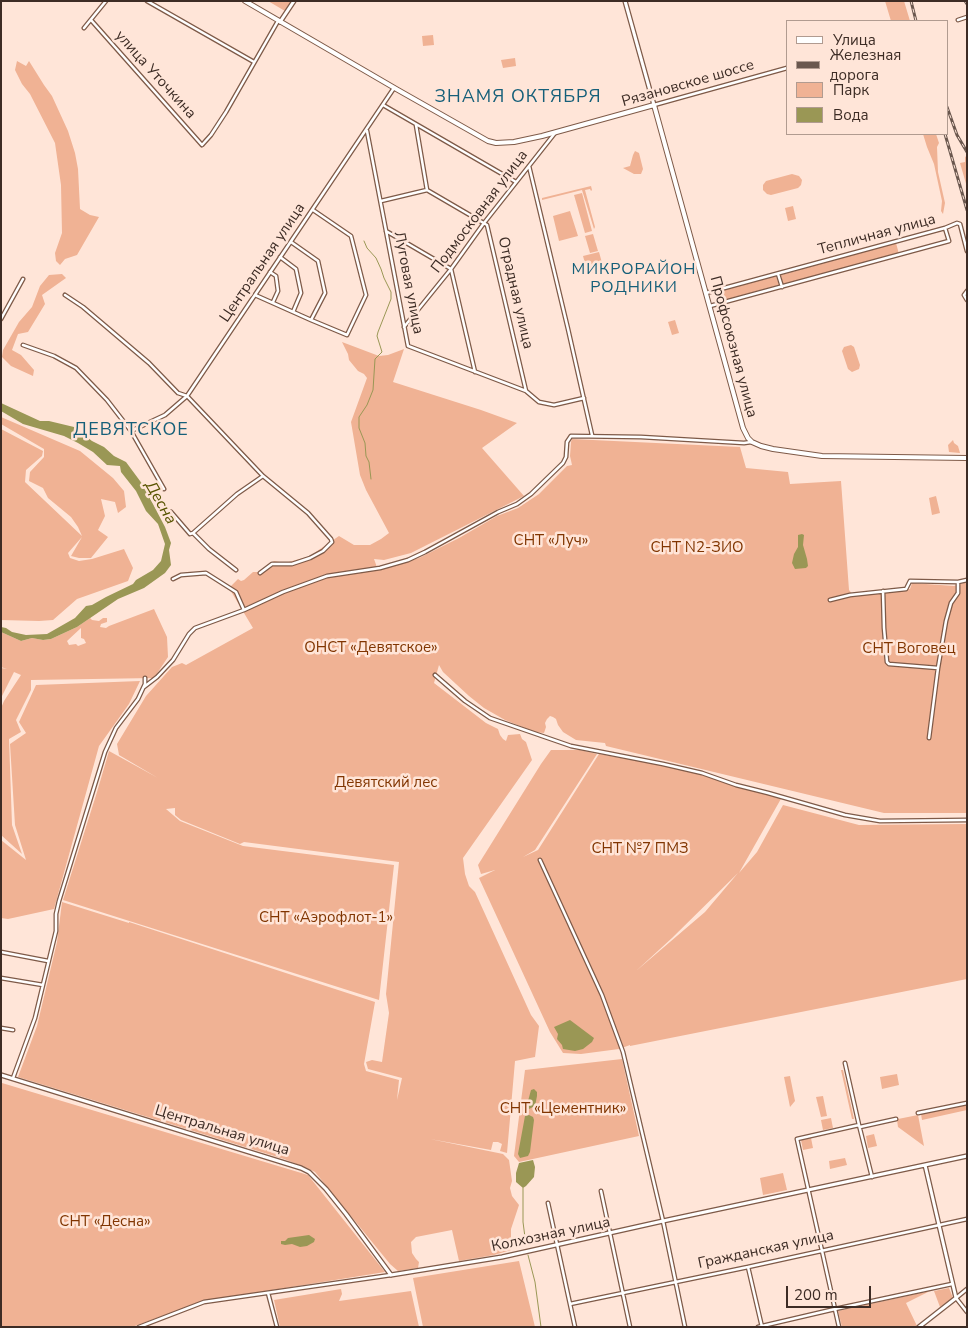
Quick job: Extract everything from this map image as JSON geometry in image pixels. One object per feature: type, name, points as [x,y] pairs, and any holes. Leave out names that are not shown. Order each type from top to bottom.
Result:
[{"type":"main road","name":"Рязановское шоссе","points":[[245,1],[394,88],[496,144],[555,133],[654,105]]},
{"type":"main road","name":"Профсоюзная улица","points":[[654,105],[745,434],[752,442]]},
{"type":"main road","points":[[752,442],[772,449],[822,456],[967,458]]},
{"type":"street","points":[[84,28],[106,1]]},
{"type":"street","points":[[147,1],[254,62],[279,21],[294,1]]},
{"type":"street","points":[[625,1],[654,105]]},
{"type":"street","points":[[958,20],[967,17]]},
{"type":"street","name":"улица Уточкина","points":[[90,20],[202,145],[211,136],[254,62]]},
{"type":"street","name":"Рязановское шоссе","points":[[654,105],[786,68]]},
{"type":"street","name":"Центральная улица","points":[[131,431],[165,415],[187,396],[394,88]]},
{"type":"street","points":[[383,105],[516,182]]},
{"type":"street","points":[[381,201],[427,190],[416,125]]},
{"type":"street","name":"Луговая улица","points":[[367,129],[408,346],[526,391],[539,402],[554,405],[584,398]]},
{"type":"street","name":"Подмосковная улица","points":[[404,327],[555,133]]},
{"type":"street","points":[[529,166],[592,436]]},
{"type":"street","name":"Отрадная улица","points":[[427,190],[488,225],[526,391]]},
{"type":"street","points":[[254,294],[347,335],[366,295],[351,236],[313,210]]},
{"type":"street","points":[[945,228],[952,224],[960,224],[967,251]]},
{"type":"street","name":"Тепличная улица","points":[[706,293],[945,228],[950,241],[710,306]]},
{"type":"street","points":[[386,231],[451,269],[475,372]]},
{"type":"street","points":[[291,242],[318,261],[325,293],[311,320]]},
{"type":"street","points":[[280,257],[296,269],[301,293],[293,312]]},
{"type":"street","points":[[270,272],[276,276],[278,291],[273,302]]},
{"type":"street","points":[[778,274],[782,287]]},
{"type":"street","points":[[1,319],[23,279]]},
{"type":"street","points":[[967,292],[964,295],[967,300]]},
{"type":"street","points":[[64,295],[84,307],[149,363],[178,393],[187,396],[263,476],[308,514],[332,539],[332,542],[323,551],[310,558],[292,564],[272,564],[260,574]]},
{"type":"street","points":[[1,310],[6,311]]},
{"type":"street","points":[[23,345],[54,356],[76,368],[108,400],[131,431],[164,489]]},
{"type":"street","points":[[144,687],[157,677],[173,660],[195,628],[327,576],[380,568],[408,560],[498,512],[517,504],[525,499],[563,463],[566,457],[567,442],[571,436],[752,442]]},
{"type":"street","points":[[193,533],[237,494],[263,476]]},
{"type":"street","points":[[171,512],[190,534],[193,533],[209,550],[236,570]]},
{"type":"street","points":[[173,579],[182,575],[206,573],[236,592],[244,610]]},
{"type":"street","points":[[830,600],[850,595],[906,589],[910,581],[958,582],[967,580]]},
{"type":"street","points":[[929,738],[946,621],[951,603],[958,593],[958,582]]},
{"type":"street","points":[[884,591],[884,628],[887,662],[889,664],[938,668]]},
{"type":"street","points":[[435,675],[490,718],[571,746],[702,773],[736,785],[845,815],[880,821],[967,820]]},
{"type":"street","points":[[13,1078],[35,1018],[56,931],[56,914],[59,902],[105,752],[116,728],[138,699],[145,684],[144,678]]},
{"type":"street","points":[[540,860],[610,1012],[624,1055],[663,1221],[685,1327]]},
{"type":"street","points":[[1,952],[48,961]]},
{"type":"street","points":[[1,978],[43,985]]},
{"type":"street","points":[[1,1028],[13,1030]]},
{"type":"street","points":[[845,1063],[872,1177]]},
{"type":"street","name":"Центральная улица","points":[[2,1076],[302,1168],[309,1172],[326,1190],[391,1275]]},
{"type":"street","points":[[918,1114],[967,1103]]},
{"type":"street","points":[[839,1327],[797,1139],[896,1119]]},
{"type":"street","name":"Колхозная улица","points":[[138,1327],[204,1302],[502,1257],[967,1156]]},
{"type":"street","points":[[925,1165],[952,1284],[956,1298],[967,1312]]},
{"type":"street","points":[[601,1191],[630,1327]]},
{"type":"street","points":[[548,1203],[575,1327]]},
{"type":"street","name":"Гражданская улица","points":[[570,1304],[748,1267],[967,1218]]},
{"type":"street","points":[[748,1267],[760,1327],[952,1284]]},
{"type":"street","points":[[919,1327],[967,1289]]},
{"type":"street","points":[[268,1293],[277,1327]]},
{"type":"green space","points":[[268,1],[292,1],[285,11]]},
{"type":"green space","points":[[885,1],[904,1],[910,20],[891,20]]},
{"type":"green space","points":[[433,35],[434,45],[423,46],[422,36]]},
{"type":"green space","points":[[515,58],[516,66],[503,68],[501,60]]},
{"type":"green space","points":[[17,61],[26,66],[29,61],[52,96],[68,131],[75,153],[78,169],[80,209],[90,215],[99,217],[77,255],[65,259],[60,265],[56,261],[55,253],[62,233],[61,185],[55,143],[30,94],[15,70]]},
{"type":"green space","points":[[923,135],[936,135],[939,143],[937,147],[938,172],[945,203],[943,214],[934,164]]},
{"type":"green space","points":[[635,151],[639,153],[643,169],[641,174],[634,174],[623,168],[630,166]]},
{"type":"green space","points":[[965,156],[967,159],[967,187],[960,163],[965,162]]},
{"type":"green space","points":[[792,174],[799,176],[802,180],[798,188],[771,195],[763,190],[763,185],[766,181]]},
{"type":"green space","points":[[591,186],[591,191],[590,189],[585,190],[594,229],[582,190],[542,200],[542,198]]},
{"type":"green space","points":[[582,193],[592,231],[585,233],[574,195]]},
{"type":"green space","points":[[793,206],[796,219],[788,221],[785,208]]},
{"type":"green space","points":[[570,211],[578,236],[559,241],[553,216]]},
{"type":"green space","points":[[593,234],[598,251],[590,253],[585,236]]},
{"type":"green space","points":[[896,243],[899,254],[783,284],[781,275]]},
{"type":"green space","points":[[599,252],[604,270],[588,274],[583,256]]},
{"type":"green space","points":[[62,274],[66,278],[42,295],[45,304],[28,332],[18,334],[12,350],[21,355],[34,370],[33,376],[11,366],[2,357],[3,350],[19,322],[32,307],[40,286],[49,275]]},
{"type":"green space","points":[[776,276],[779,285],[717,302],[714,293]]},
{"type":"green space","points":[[675,320],[679,333],[672,335],[668,322]]},
{"type":"green space","points":[[342,342],[379,356],[404,349],[393,382],[517,423],[482,448],[524,496],[411,553],[384,560],[374,559],[378,570],[419,558],[497,516],[518,508],[539,494],[567,466],[572,465],[570,456],[572,439],[740,447],[746,468],[788,472],[790,484],[841,481],[849,590],[853,595],[910,589],[912,583],[954,586],[967,582],[967,813],[884,813],[606,746],[605,743],[576,740],[563,732],[556,719],[550,716],[545,723],[544,733],[535,732],[505,720],[484,708],[443,672],[439,665],[434,683],[486,723],[498,729],[500,735],[506,741],[508,735],[520,734],[526,742],[532,760],[463,858],[469,886],[475,892],[531,1015],[539,1026],[535,1057],[515,1061],[507,1153],[500,1151],[502,1144],[498,1142],[493,1142],[491,1150],[430,1139],[503,1154],[509,1160],[512,1181],[510,1188],[512,1196],[519,1205],[511,1229],[511,1250],[459,1261],[452,1230],[416,1237],[411,1242],[412,1253],[419,1262],[418,1268],[398,1271],[390,1264],[315,1172],[284,1159],[18,1077],[37,1026],[57,942],[62,902],[375,1002],[364,1064],[366,1071],[399,1080],[397,1100],[402,1078],[368,1069],[366,1062],[372,1060],[382,1062],[389,1013],[386,994],[399,862],[244,842],[240,844],[181,820],[175,815],[175,808],[166,809],[180,821],[243,846],[394,865],[379,1000],[63,900],[109,751],[158,778],[119,755],[117,744],[146,696],[172,667],[182,663],[186,665],[253,628],[229,588],[238,579],[244,580],[253,572],[259,572],[274,561],[285,563],[310,556],[339,536],[354,545],[370,545],[389,533],[360,475],[351,422],[367,378],[349,360]]},
{"type":"green space","points":[[851,345],[854,347],[860,365],[859,369],[852,372],[848,369],[842,351],[844,347]]},
{"type":"green space","points":[[1,417],[80,451],[113,478],[124,491],[126,507],[118,513],[115,502],[101,499],[105,516],[98,530],[108,537],[91,558],[71,556],[82,537],[68,553],[70,558],[79,561],[92,559],[124,549],[133,568],[128,581],[77,599],[53,620],[1,620],[1,429],[43,451],[42,456],[26,470],[25,482],[82,536],[71,517],[48,498],[43,488],[29,481],[30,472],[44,457],[44,449],[1,424]]},
{"type":"green space","points":[[953,440],[958,446],[960,453],[949,452],[948,445]]},
{"type":"green space","points":[[936,496],[940,513],[932,515],[929,498]]},
{"type":"green space","points":[[154,609],[167,637],[168,657],[154,678],[31,680],[31,690],[16,720],[21,732],[9,739],[12,825],[22,854],[1,835],[1,708],[21,675],[14,672],[1,698],[1,668],[7,669],[1,667],[1,632],[21,641],[32,638],[43,640],[51,639],[77,627],[90,618],[99,621],[107,618],[107,622],[101,624],[100,627],[106,628]],"holes":[[[81,628],[81,638],[86,643],[78,646],[76,644],[69,645],[67,641]]]},
{"type":"green space","points":[[140,681],[129,704],[99,746],[54,909],[8,919],[1,918],[1,840],[26,860],[15,825],[10,744],[26,733],[19,722],[36,685]]},
{"type":"green space","name":"СНТ №7 ПМЗ","points":[[551,750],[580,750],[597,754],[535,850],[523,857],[538,850],[599,754],[690,770],[782,797],[739,873],[757,852],[783,805],[859,825],[967,824],[967,979],[630,1045],[619,1049],[581,1054],[563,1053],[550,1032],[479,878],[495,870],[481,874],[478,865]],"holes":[[[738,873],[705,912],[636,971]]]},
{"type":"green space","name":"СНТ «Цементник»","points":[[622,1059],[639,1136],[519,1162],[514,1156],[525,1070]]},
{"type":"green space","points":[[841,1070],[843,1070],[854,1119],[852,1119]]},
{"type":"green space","points":[[897,1074],[899,1085],[882,1089],[880,1077]]},
{"type":"green space","points":[[790,1076],[795,1101],[790,1107],[784,1077]]},
{"type":"green space","name":"СНТ «Десна»","points":[[2,1083],[308,1175],[385,1272],[204,1301],[132,1327],[1,1327]]},
{"type":"green space","points":[[823,1096],[827,1116],[821,1117],[816,1097]]},
{"type":"green space","points":[[967,1104],[967,1110],[922,1120],[921,1114]]},
{"type":"green space","points":[[918,1115],[924,1146],[898,1127],[898,1119]]},
{"type":"green space","points":[[831,1118],[833,1128],[823,1130],[821,1120]]},
{"type":"green space","points":[[874,1134],[877,1146],[868,1148],[866,1136]]},
{"type":"green space","points":[[811,1138],[813,1148],[803,1150],[801,1140]]},
{"type":"green space","points":[[845,1158],[847,1165],[830,1169],[829,1161]]},
{"type":"green space","points":[[783,1173],[787,1190],[763,1195],[760,1178]]},
{"type":"green space","points":[[519,1261],[535,1327],[423,1327],[413,1278]]},
{"type":"green space","points":[[949,1288],[953,1298],[940,1307],[934,1291]]},
{"type":"green space","points":[[341,1289],[342,1294],[339,1301],[411,1291],[419,1327],[280,1327],[274,1300]]},
{"type":"green space","points":[[930,1291],[906,1303],[916,1327],[842,1327],[838,1311]]},
{"type":"water","points":[[1,403],[40,421],[49,421],[74,427],[114,456],[126,462],[143,485],[165,527],[171,543],[169,550],[171,565],[165,573],[144,588],[118,599],[77,627],[51,639],[32,638],[21,641],[1,632],[1,627],[26,635],[47,634],[75,618],[86,606],[92,605],[133,584],[136,580],[153,570],[161,561],[165,544],[158,524],[146,511],[136,491],[121,472],[120,466],[107,465],[93,452],[64,436],[23,424],[1,411]]},
{"type":"water","points":[[798,535],[804,535],[803,545],[808,566],[795,569],[792,563],[798,547]]},
{"type":"water","points":[[570,1020],[594,1038],[583,1049],[575,1051],[563,1049],[557,1039],[558,1034],[554,1027]]},
{"type":"water","points":[[534,1089],[537,1092],[535,1106],[529,1109],[527,1107],[528,1101],[531,1090]]},
{"type":"water","points":[[529,1115],[534,1120],[530,1152],[528,1156],[520,1158],[518,1154],[525,1116]]},
{"type":"water","points":[[533,1160],[535,1167],[534,1177],[523,1188],[516,1182],[519,1163]]},
{"type":"water","points":[[309,1235],[315,1239],[314,1242],[307,1246],[300,1247],[292,1244],[281,1244],[281,1241],[285,1241],[288,1238]]},
{"type":"waterway","points":[[364,241],[367,248],[376,258],[391,292],[391,299],[377,336],[382,352],[375,359],[373,390],[367,405],[359,417],[359,428],[365,443],[371,479]]},
{"type":"waterway","points":[[523,1188],[523,1222],[526,1245]]},
{"type":"waterway","points":[[528,1255],[535,1282],[541,1327]]},
{"type":"railway","points":[[911,1],[916,20]]},
{"type":"railway","points":[[948,110],[957,135],[967,152]]},
{"type":"railway","points":[[945,135],[967,210]]},
{"type":"district","name":"ЗНАМЯ ОКТЯБРЯ","points":[[518,98]]},
{"type":"district","name":"МИКРОРАЙОН РОДНИКИ","points":[[634,279]]},
{"type":"district","name":"ДЕВЯТСКОЕ","points":[[131,431]]},
{"type":"water label","name":"Десна","points":[[160,503]]},
{"type":"park label","name":"СНТ «Луч»","points":[[551,541]]},
{"type":"park label","name":"СНТ N2-ЗИО","points":[[697,548]]},
{"type":"park label","name":"ОНСТ «Девятское»","points":[[371,648]]},
{"type":"park label","name":"СНТ Воговец","points":[[909,649]]},
{"type":"park label","name":"Девятский лес","points":[[386,783]]},
{"type":"park label","name":"СНТ «Аэрофлот-1»","points":[[326,918]]}]
